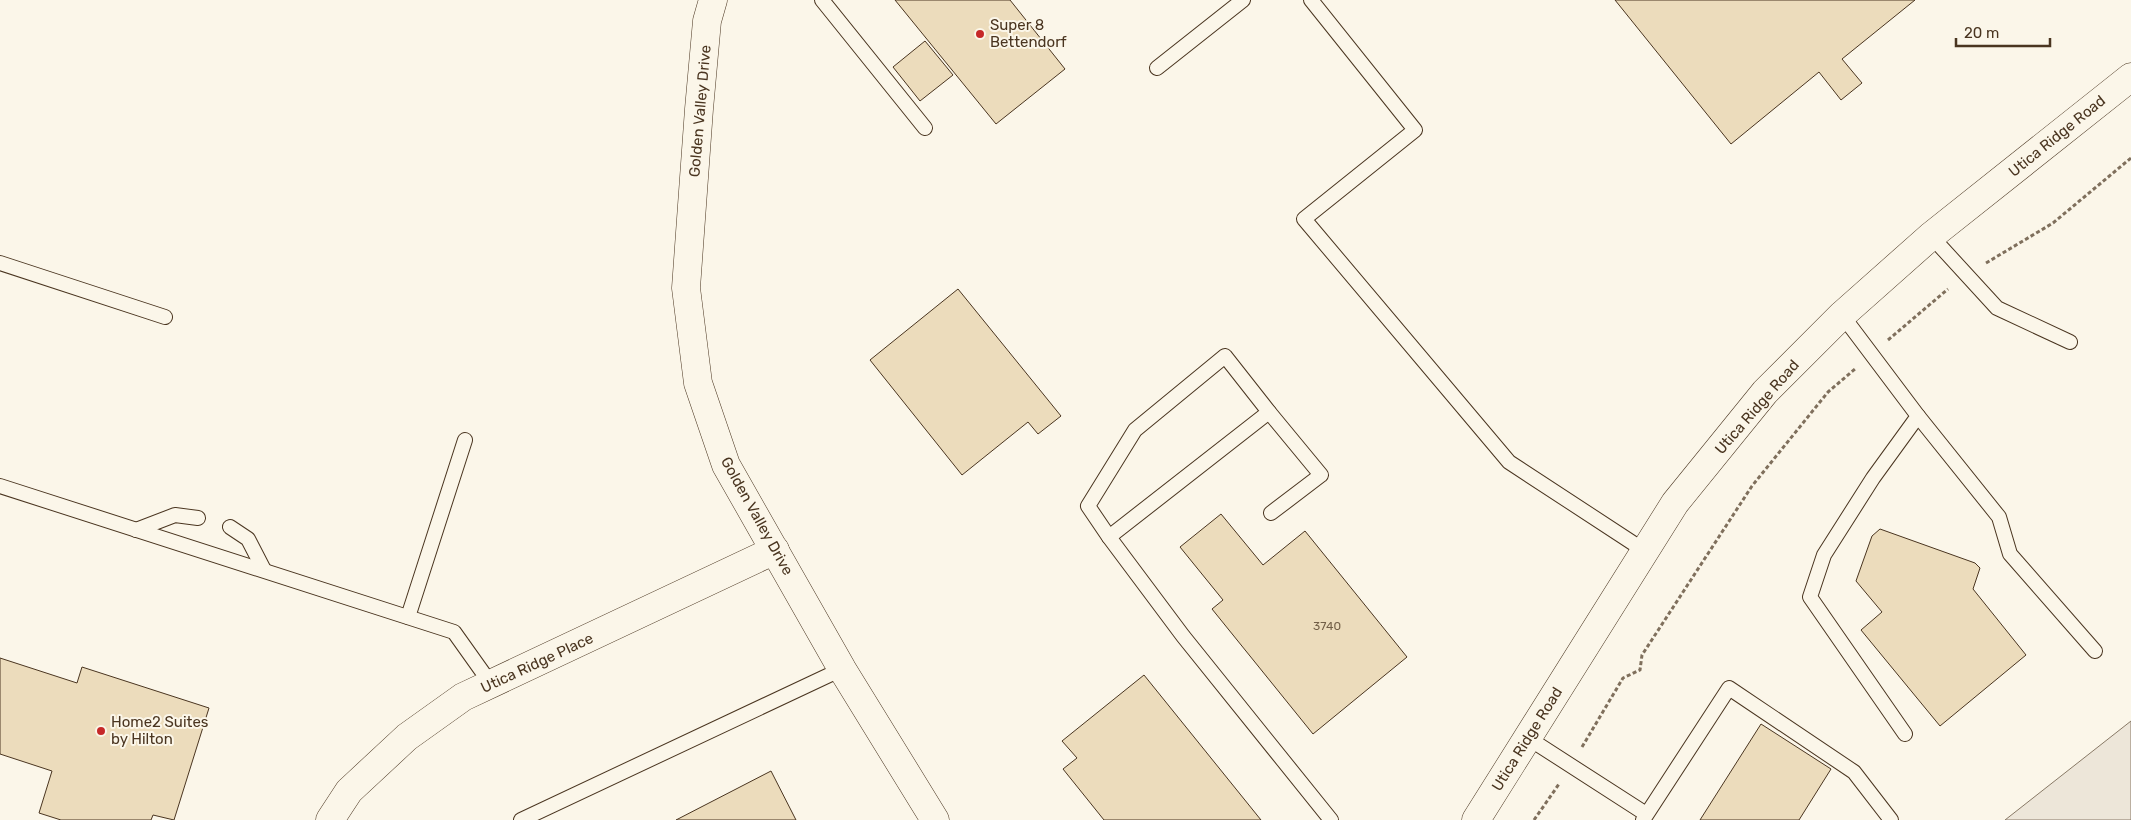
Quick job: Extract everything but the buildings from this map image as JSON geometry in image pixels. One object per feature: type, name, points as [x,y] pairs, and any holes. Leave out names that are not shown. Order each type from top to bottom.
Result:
[{"type":"street","name":"Golden Valley Drive","points":[[713,0],[707,21],[686,288],[698,382],[726,465],[842,669],[935,820]]},
{"type":"street","name":"Utica Ridge Road","points":[[1476,820],[1675,503],[1765,392],[1842,315],[1931,236],[2131,77]]},
{"type":"street","name":"Utica Ridge Place","points":[[330,820],[348,791],[407,737],[463,698],[775,550]]},
{"type":"lane","points":[[822,0],[925,128]]},
{"type":"lane","points":[[1157,68],[1243,0]]},
{"type":"lane","points":[[1311,0],[1415,130],[1304,219],[1509,462],[1645,551]]},
{"type":"lane","points":[[1931,236],[1997,308],[2070,342]]},
{"type":"lane","points":[[0,263],[165,317]]},
{"type":"lane","points":[[1842,315],[1918,416],[1999,517],[2010,554],[2095,651]]},
{"type":"lane","points":[[1271,513],[1321,476],[1225,356],[1134,430],[1088,506],[1183,636],[1331,820]]},
{"type":"lane","points":[[1109,537],[1269,412]]},
{"type":"lane","points":[[1905,734],[1810,597],[1824,555],[1873,478],[1918,416]]},
{"type":"lane","points":[[408,617],[465,440]]},
{"type":"lane","points":[[0,486],[454,632],[491,684]]},
{"type":"lane","points":[[136,530],[174,515],[198,518]]},
{"type":"lane","points":[[230,527],[248,539],[264,570]]},
{"type":"lane","points":[[521,820],[842,669]]},
{"type":"lane","points":[[1528,738],[1644,817],[1729,688],[1854,772],[1891,820]]},
{"type":"path","points":[[1534,820],[1571,766],[1623,678],[1640,670],[1642,655],[1752,486],[1828,392],[1966,275],[2053,223],[2131,158]]},
{"type":"shaded area","points":[[2131,721],[2131,820],[2005,820]]},
{"type":"place","name":"Super 8 Bettendorf","points":[[980,34]]},
{"type":"place","name":"Home2 Suites by Hilton","points":[[101,731]]}]
